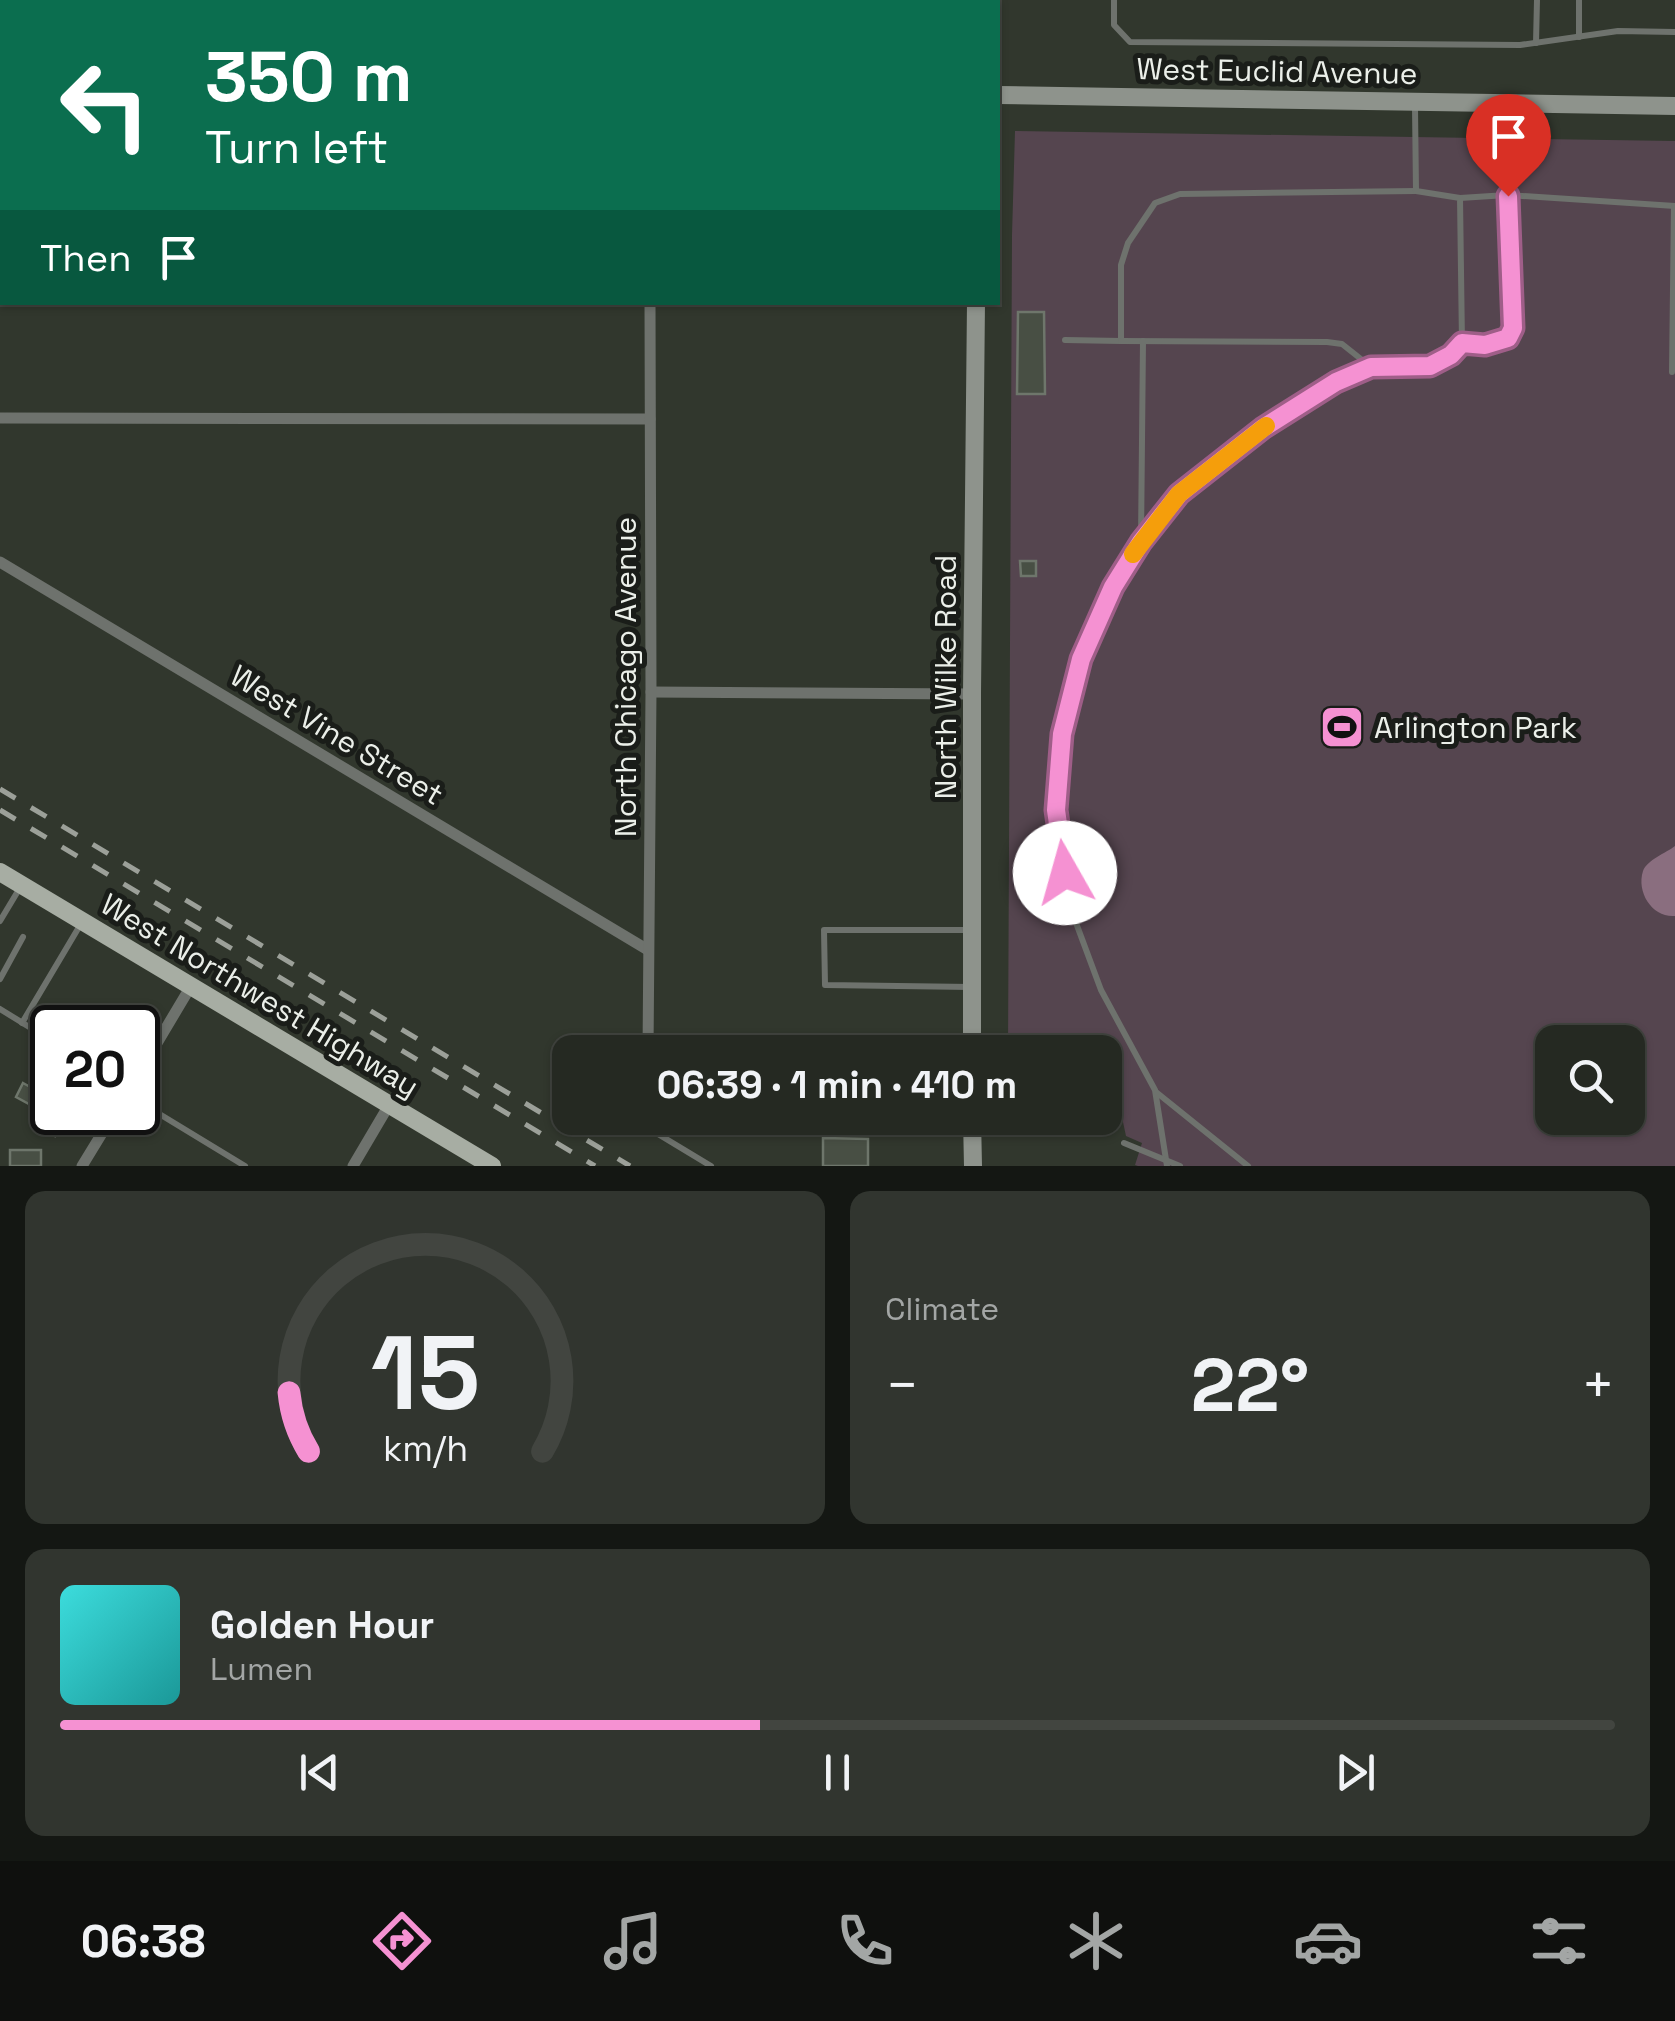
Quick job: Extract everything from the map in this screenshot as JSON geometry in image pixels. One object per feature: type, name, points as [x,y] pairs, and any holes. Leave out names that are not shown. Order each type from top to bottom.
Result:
[{"type":"main road","name":"West Euclid Avenue","points":[[1000,95],[1675,106]]},
{"type":"main road","name":"North Wilke Road","points":[[972,1035],[976,305]]},
{"type":"main road","name":"West Northwest Highway","points":[[0,872],[492,1166]]},
{"type":"main road","points":[[972,1135],[972,1166]]},
{"type":"street","name":"North Chicago Avenue","points":[[648,1035],[650,305]]},
{"type":"street","points":[[0,418],[650,419]]},
{"type":"street","name":"West Vine Street","points":[[0,562],[648,950]]},
{"type":"street","points":[[651,692],[972,694]]},
{"type":"street","points":[[160,1039],[192,986]]},
{"type":"street","points":[[353,1166],[389,1104]]},
{"type":"street","points":[[82,1166],[101,1135]]},
{"type":"lane","points":[[1114,0],[1114,24],[1130,42],[1501,45],[1618,31],[1675,32]]},
{"type":"lane","points":[[1536,42],[1537,0]]},
{"type":"lane","points":[[1578,37],[1579,0]]},
{"type":"lane","points":[[1415,100],[1416,191]]},
{"type":"lane","points":[[1121,341],[1121,265],[1128,243],[1155,203],[1180,194],[1416,191],[1460,198],[1508,196],[1674,206],[1672,372]]},
{"type":"lane","points":[[1462,343],[1485,345],[1508,338],[1513,328],[1508,196]]},
{"type":"lane","points":[[1167,1163],[1154,1090],[1101,990],[1069,904],[1056,810],[1062,734],[1081,659],[1113,587],[1141,542],[1179,494],[1263,428],[1336,382],[1371,367],[1430,366],[1451,355],[1462,343],[1460,198]]},
{"type":"lane","points":[[1065,340],[1327,342],[1342,344],[1371,367]]},
{"type":"lane","points":[[1141,542],[1142,341]]},
{"type":"lane","points":[[0,921],[22,885]]},
{"type":"lane","points":[[22,1022],[83,921]]},
{"type":"lane","points":[[971,930],[824,930],[825,985],[972,987]]},
{"type":"lane","points":[[0,979],[23,937]]},
{"type":"lane","points":[[0,1010],[30,1027]]},
{"type":"lane","points":[[1154,1090],[1248,1166]]},
{"type":"lane","points":[[160,1114],[245,1166]]},
{"type":"lane","points":[[665,1135],[710,1166]]},
{"type":"lane","points":[[1124,1143],[1180,1166]]},
{"type":"shaded area","name":"Arlington Park","points":[[1015,131],[1675,141],[1675,1166],[1138,1166],[1135,1165],[1142,1143],[1126,1136],[1122,1117],[1122,1035],[1008,1035]]},
{"type":"shaded area","points":[[1675,846],[1675,916],[1667,916],[1648,902],[1641,879],[1648,863]]},
{"type":"building","points":[[1018,312],[1044,312],[1045,394],[1017,394]]},
{"type":"building","points":[[1020,561],[1036,561],[1036,576],[1021,576]]},
{"type":"building","points":[[23,1083],[30,1087],[30,1105],[16,1097]]},
{"type":"building","points":[[823,1138],[868,1139],[868,1166],[823,1166]]},
{"type":"building","points":[[10,1150],[41,1150],[41,1166],[10,1166]]},
{"type":"railway","points":[[0,789],[630,1166]]},
{"type":"railway","points":[[0,810],[595,1166]]},
{"type":"slow traffic","points":[[1133,554],[1179,494],[1266,426]]},
{"type":"place","name":"Arlington Park","points":[[1342,727]]},
{"type":"route","points":[[1065,873],[1056,810],[1062,734],[1081,659],[1113,587],[1141,542],[1179,494],[1263,428],[1336,382],[1371,367],[1430,366],[1451,355],[1462,343],[1485,345],[1508,338],[1513,328],[1508,196]]}]
